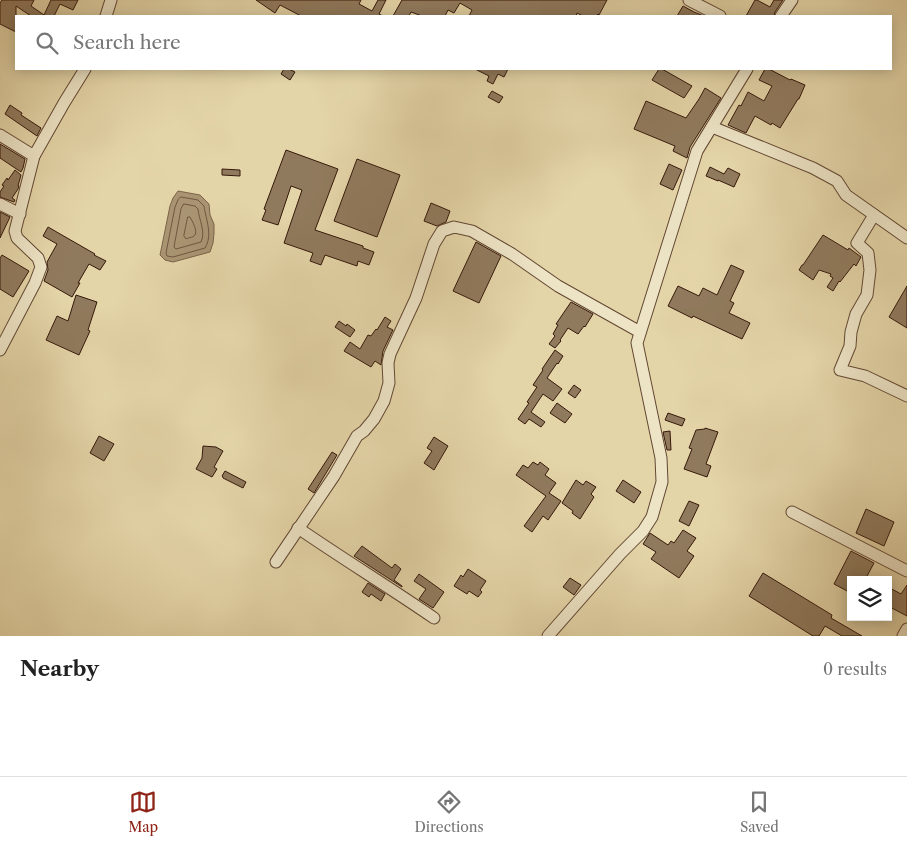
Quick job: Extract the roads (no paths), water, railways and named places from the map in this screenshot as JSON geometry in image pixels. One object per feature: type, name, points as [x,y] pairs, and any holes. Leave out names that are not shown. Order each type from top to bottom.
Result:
[{"type":"street","points":[[106,15],[111,0]]},
{"type":"street","points":[[689,0],[718,15]]},
{"type":"street","points":[[781,15],[792,0]]},
{"type":"street","points":[[0,350],[36,283],[41,267],[38,258],[17,238],[14,231],[34,156],[84,70]]},
{"type":"street","points":[[548,636],[620,554],[644,531],[652,517],[662,482],[661,458],[637,343],[697,151],[745,70]]},
{"type":"street","points":[[712,127],[766,148],[837,181],[846,195],[907,238]]},
{"type":"street","points":[[0,135],[34,156]]},
{"type":"street","points":[[0,204],[20,214]]},
{"type":"street","points":[[874,215],[857,243],[868,253],[870,270],[867,295],[856,314],[851,332],[850,346],[840,370],[865,376],[907,396]]},
{"type":"street","points":[[276,562],[334,476],[357,436],[374,420],[384,401],[388,383],[390,354],[416,298],[434,244],[442,231],[454,227],[472,231],[512,254],[558,286],[640,332]]},
{"type":"street","points":[[792,512],[907,571]]},
{"type":"street","points":[[298,528],[434,618]]},
{"type":"street","points":[[903,636],[907,629]]},
{"type":"water","points":[[178,191],[200,195],[209,204],[210,215],[214,224],[214,233],[210,252],[173,262],[165,260],[160,255],[170,206]]}]
